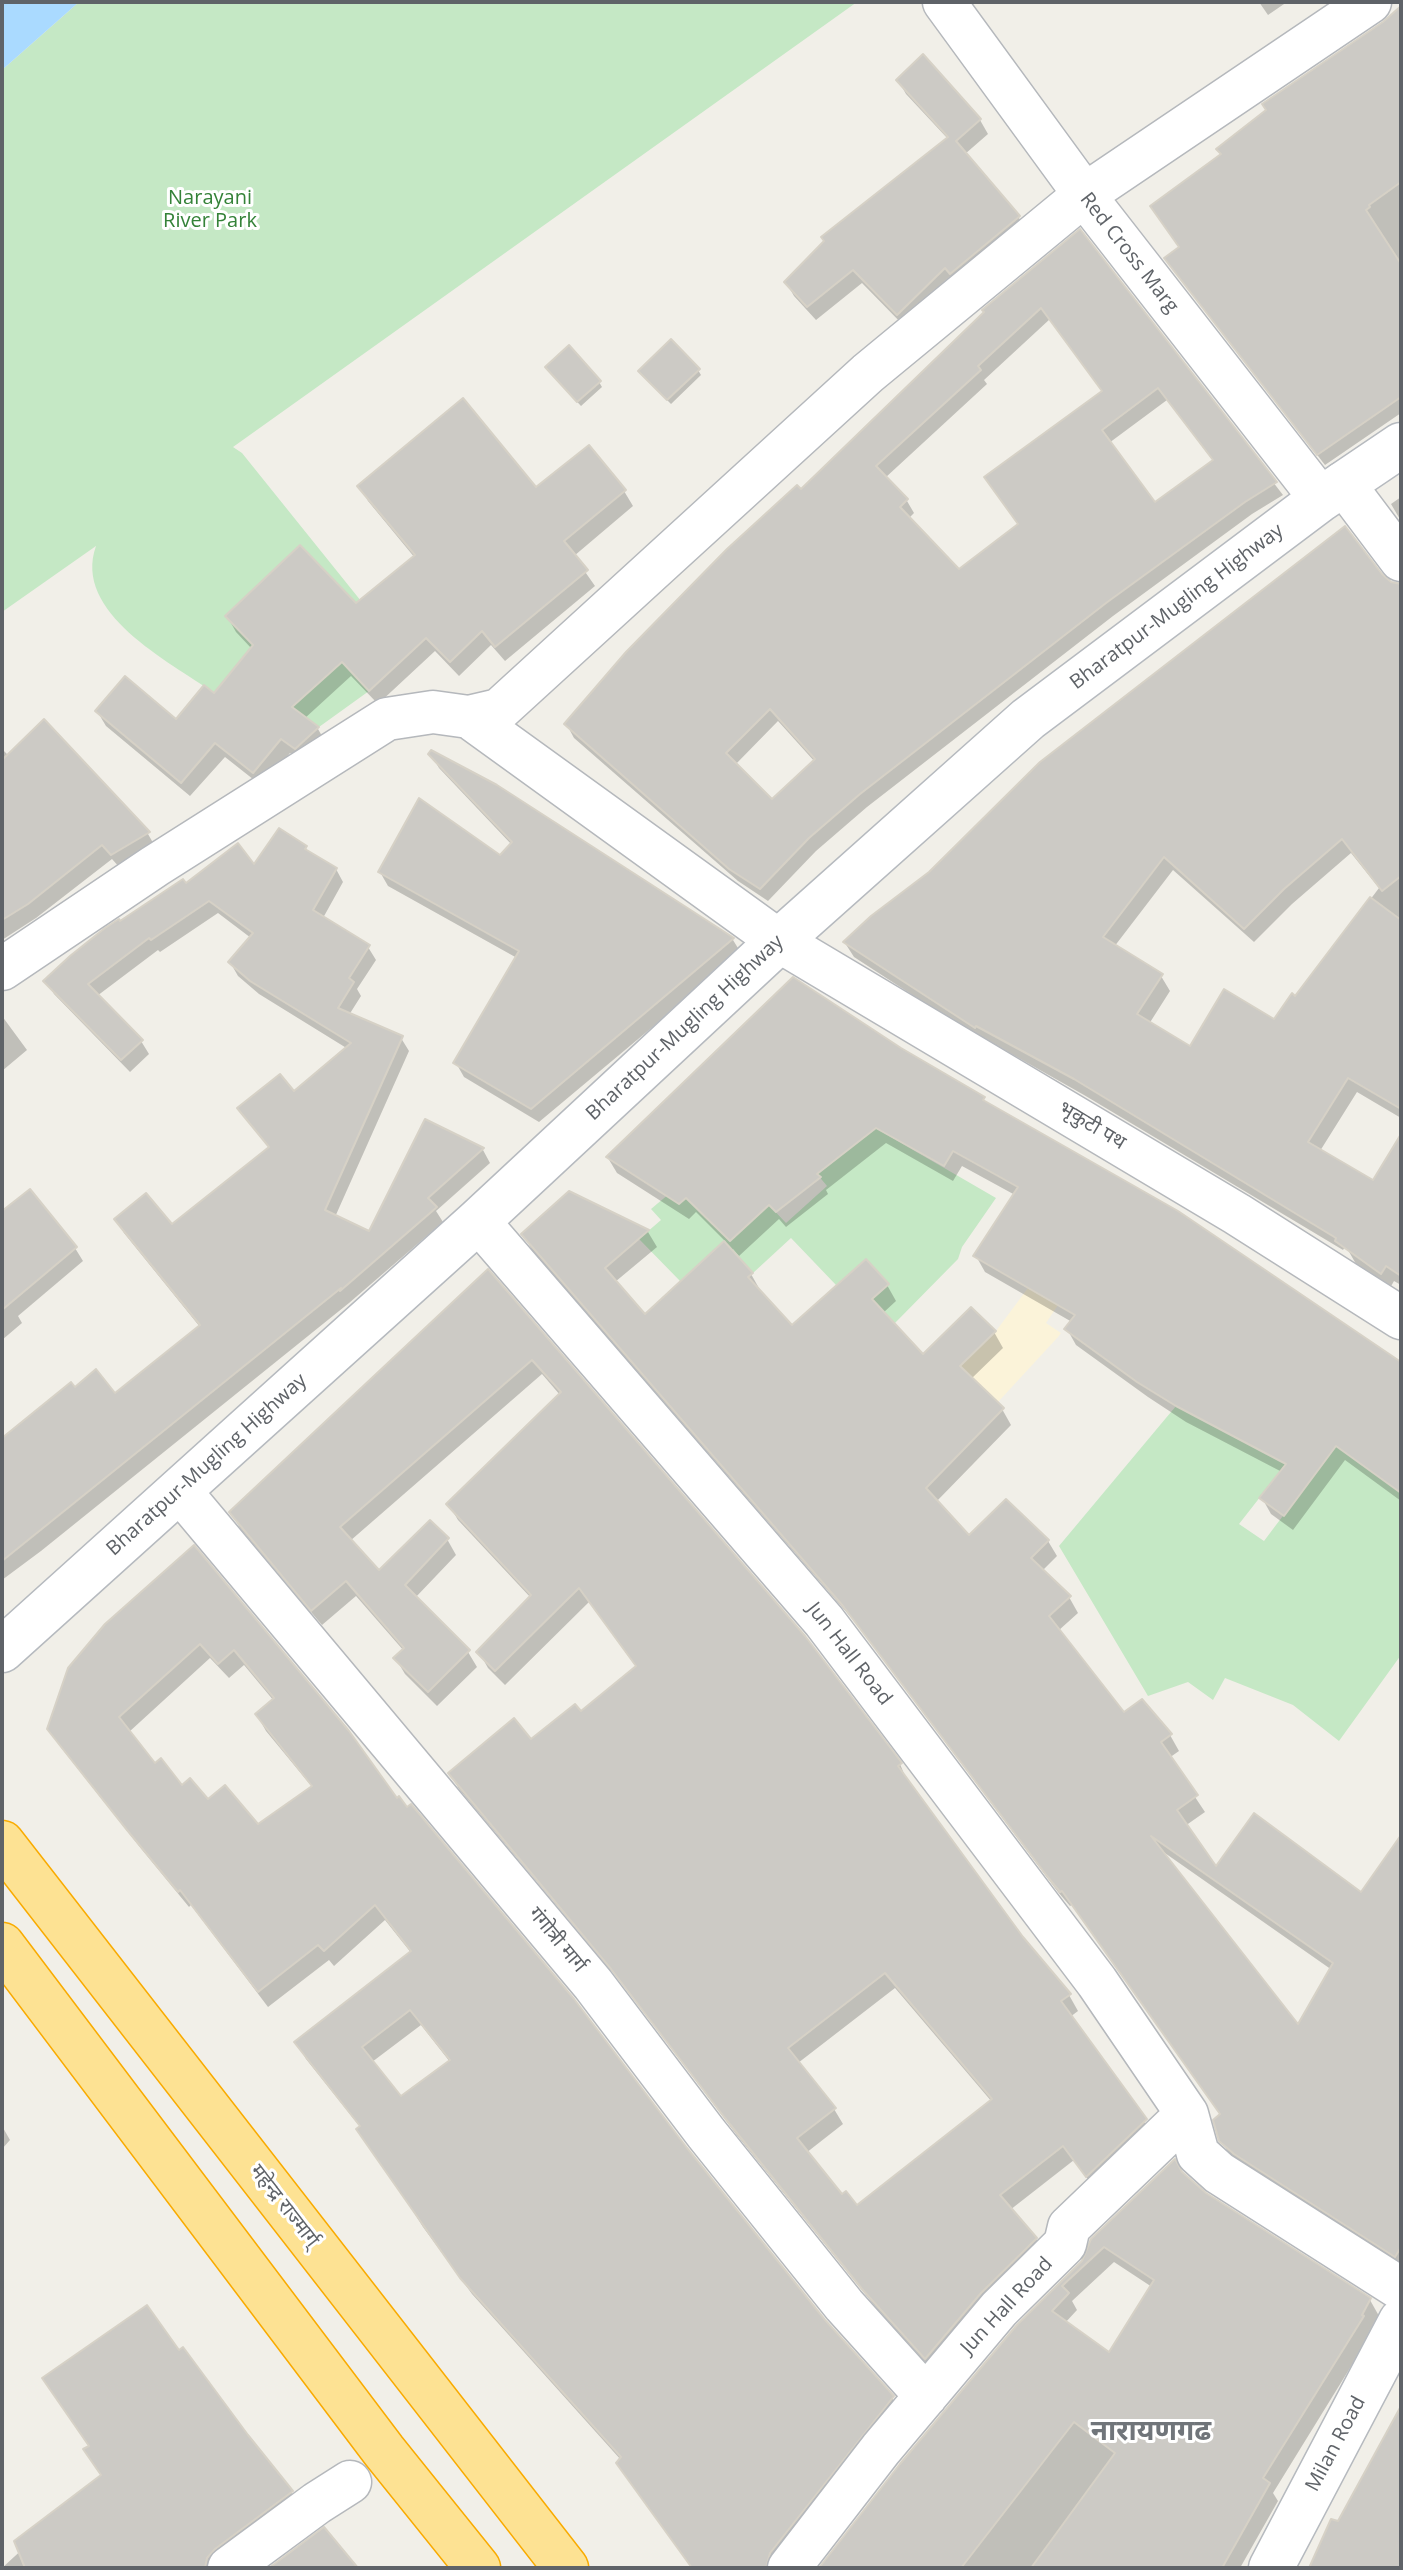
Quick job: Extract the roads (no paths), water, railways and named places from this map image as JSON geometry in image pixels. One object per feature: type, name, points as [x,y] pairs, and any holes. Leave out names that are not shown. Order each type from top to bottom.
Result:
[{"type":"highway","name":"महेन्द्र राज्मार्ग्","points":[[2,1843],[566,2568]]},
{"type":"highway","points":[[2,1945],[384,2451],[478,2568]]},
{"type":"main road","name":"Bharatpur-Mugling Highway","points":[[2,1650],[478,1221],[779,941],[1028,719],[1332,491],[1401,445]]},
{"type":"main road","name":"Milan Road","points":[[1271,2568],[1401,2321]]},
{"type":"street","name":"Red Cross Marg","points":[[944,2],[1084,195],[1332,491],[1401,560]]},
{"type":"street","points":[[2,969],[155,866],[387,719],[433,712],[469,717],[499,710],[868,373],[1084,195],[1370,2]]},
{"type":"street","name":"भृकुटी पथ","points":[[469,717],[779,941],[1237,1214],[1401,1318]]},
{"type":"street","name":"Jun Hall Road","points":[[478,1221],[824,1621],[1097,1982],[1187,2114],[1198,2154],[1219,2173],[1401,2289]]},
{"type":"street","name":"गंगोत्री मार्ग","points":[[179,1490],[593,1984],[706,2133],[844,2305],[926,2396]]},
{"type":"street","name":"Jun Hall Road","points":[[789,2568],[881,2449],[999,2309],[1065,2244],[1069,2227],[1187,2114]]},
{"type":"street","points":[[229,2568],[350,2482]]},
{"type":"water","points":[[2,2],[79,2],[2,70]]},
{"type":"district","name":"नारायणगढ","points":[[1151,2432]]},
{"type":"park label","name":"Narayani River Park","points":[[210,210]]}]
